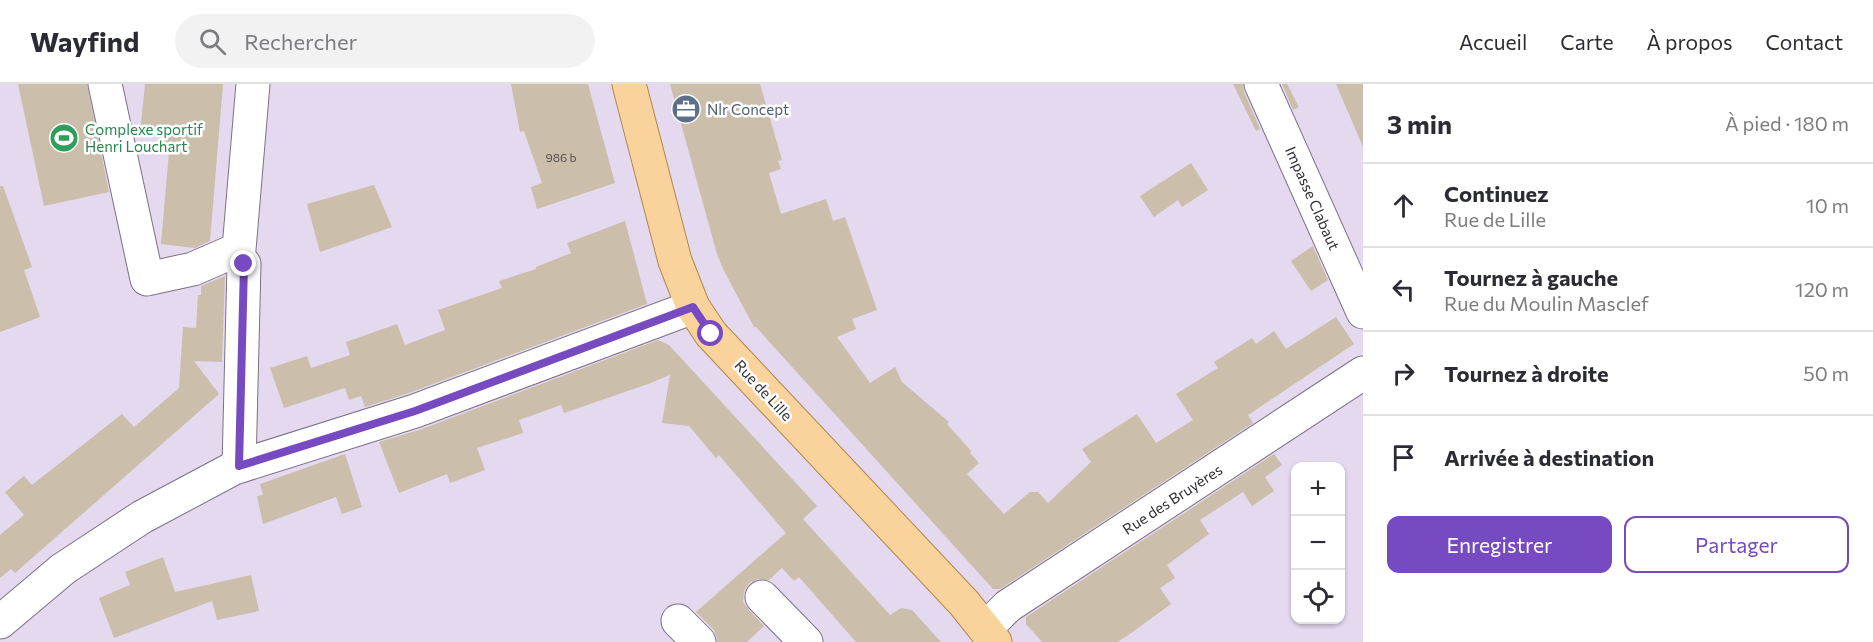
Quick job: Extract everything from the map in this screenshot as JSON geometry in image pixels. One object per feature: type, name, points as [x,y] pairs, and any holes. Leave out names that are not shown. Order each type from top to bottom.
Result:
[{"type":"main road","name":"Rue de Lille","points":[[629,84],[675,261],[693,307],[711,334],[964,603],[990,635]]},
{"type":"street","points":[[105,84],[147,279],[193,269],[239,249],[253,84]]},
{"type":"street","name":"Impasse Clabaut","points":[[1261,84],[1363,312]]},
{"type":"street","points":[[239,466],[244,264]]},
{"type":"street","points":[[0,622],[63,569],[142,517],[239,466],[415,411],[693,307]]},
{"type":"street","name":"Rue des Bruyères","points":[[990,635],[1015,601],[1363,373]]},
{"type":"street","points":[[762,597],[806,642]]},
{"type":"building","name":"Complexe sportif Henri Louchart","points":[[18,84],[87,84],[109,192],[44,206]]},
{"type":"building","points":[[145,84],[223,84],[210,241],[195,248],[161,244],[169,152],[157,152],[158,136],[140,134]]},
{"type":"building","points":[[511,84],[588,84],[615,183],[537,209],[531,187],[542,183],[524,131],[520,132]]},
{"type":"building","points":[[670,84],[760,84],[782,160],[778,161],[781,169],[769,173],[781,214],[826,199],[833,221],[845,217],[877,310],[852,319],[856,329],[837,337],[870,383],[895,367],[902,382],[949,422],[947,424],[979,463],[967,474],[1004,514],[1030,492],[1038,492],[1048,503],[1091,462],[1082,449],[1137,414],[1156,443],[1193,420],[1176,394],[1218,368],[1214,362],[1252,338],[1256,344],[1274,331],[1286,349],[1336,317],[1354,344],[1248,415],[1253,423],[1000,589],[993,589],[754,327],[717,254]]},
{"type":"building","points":[[1233,84],[1243,84],[1244,92],[1260,129],[1256,131]]},
{"type":"building","points":[[1282,84],[1287,84],[1299,107],[1293,110]]},
{"type":"building","points":[[1336,84],[1363,84],[1363,147]]},
{"type":"building","points":[[1191,163],[1208,190],[1182,207],[1178,200],[1154,217],[1140,196]]},
{"type":"building","points":[[374,185],[392,227],[320,252],[307,204]]},
{"type":"building","points":[[0,186],[3,186],[32,267],[24,270],[40,317],[0,332]]},
{"type":"building","points":[[625,221],[647,304],[409,393],[365,407],[361,396],[349,400],[345,388],[284,408],[270,368],[307,356],[311,368],[350,355],[346,342],[397,324],[405,345],[445,330],[438,310],[502,288],[499,281],[536,269],[536,267],[571,253],[567,243]]},
{"type":"building","points":[[1313,246],[1328,280],[1311,291],[1291,261]]},
{"type":"building","points":[[225,276],[222,362],[194,361],[219,394],[15,573],[11,569],[0,578],[0,535],[24,515],[5,492],[24,476],[32,485],[122,414],[134,427],[179,388],[183,327],[196,328],[198,295],[201,295],[201,286]]},
{"type":"building","points":[[658,340],[669,345],[817,506],[803,519],[890,615],[901,608],[912,610],[941,642],[856,642],[799,577],[794,581],[782,568],[769,580],[758,579],[749,583],[744,591],[743,602],[764,626],[747,642],[717,642],[713,629],[696,612],[786,533],[719,455],[716,458],[689,426],[662,423],[670,375],[564,413],[561,405],[519,420],[523,433],[477,448],[485,470],[450,483],[447,474],[399,493],[379,442],[422,429]]},
{"type":"building","points":[[345,454],[362,507],[342,514],[336,497],[263,524],[257,496],[263,495],[260,484]]},
{"type":"building","points":[[1274,454],[1282,465],[1265,477],[1274,491],[1252,506],[1243,492],[1200,520],[1209,534],[1167,565],[1175,578],[1160,588],[1171,604],[1127,636],[1117,642],[1042,642],[1026,624],[1026,617]]},
{"type":"building","points":[[163,557],[175,592],[251,575],[259,611],[217,620],[212,601],[114,638],[99,598],[130,585],[125,572]]},
{"type":"place","name":"Nlr Concept","points":[[686,109]]},
{"type":"place","name":"Complexe sportif Henri Louchart","points":[[64,138]]},
{"type":"route","points":[[244,264],[239,466],[415,411],[693,307],[711,334]]}]
